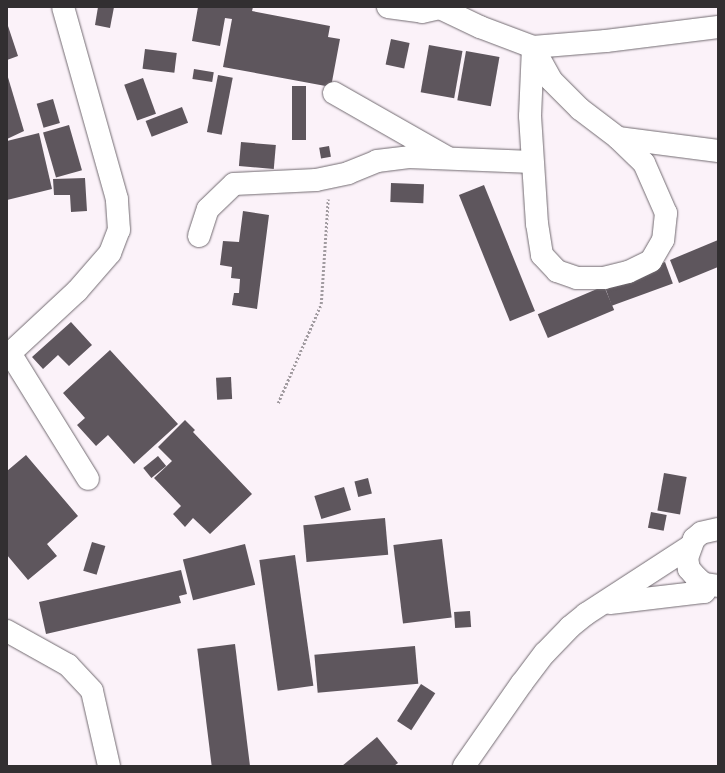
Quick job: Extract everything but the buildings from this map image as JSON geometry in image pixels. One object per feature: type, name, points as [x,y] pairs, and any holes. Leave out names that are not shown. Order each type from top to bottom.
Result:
[{"type":"street","points":[[64,7],[118,199],[119,230],[110,254],[77,291],[9,354],[88,479]]},
{"type":"street","points":[[388,7],[418,11],[439,8],[533,47],[606,41],[718,27]]},
{"type":"street","points":[[533,47],[551,80],[580,109],[618,138],[644,163],[666,213],[663,240],[651,260],[628,272],[604,278],[577,278],[556,271],[542,255],[537,224],[530,116],[533,47]]},
{"type":"street","points":[[334,93],[451,159]]},
{"type":"street","points":[[618,138],[718,152]]},
{"type":"street","points":[[199,236],[208,209],[234,184],[316,180],[390,159],[451,159],[532,162]]},
{"type":"street","points":[[464,766],[545,653],[586,614],[605,604],[689,547],[701,533],[718,529]]},
{"type":"street","points":[[605,604],[704,592],[711,585],[689,569],[689,547]]},
{"type":"street","points":[[7,631],[68,665],[92,691],[109,766]]},
{"type":"path","points":[[278,403],[321,304],[324,231],[330,177]]}]
